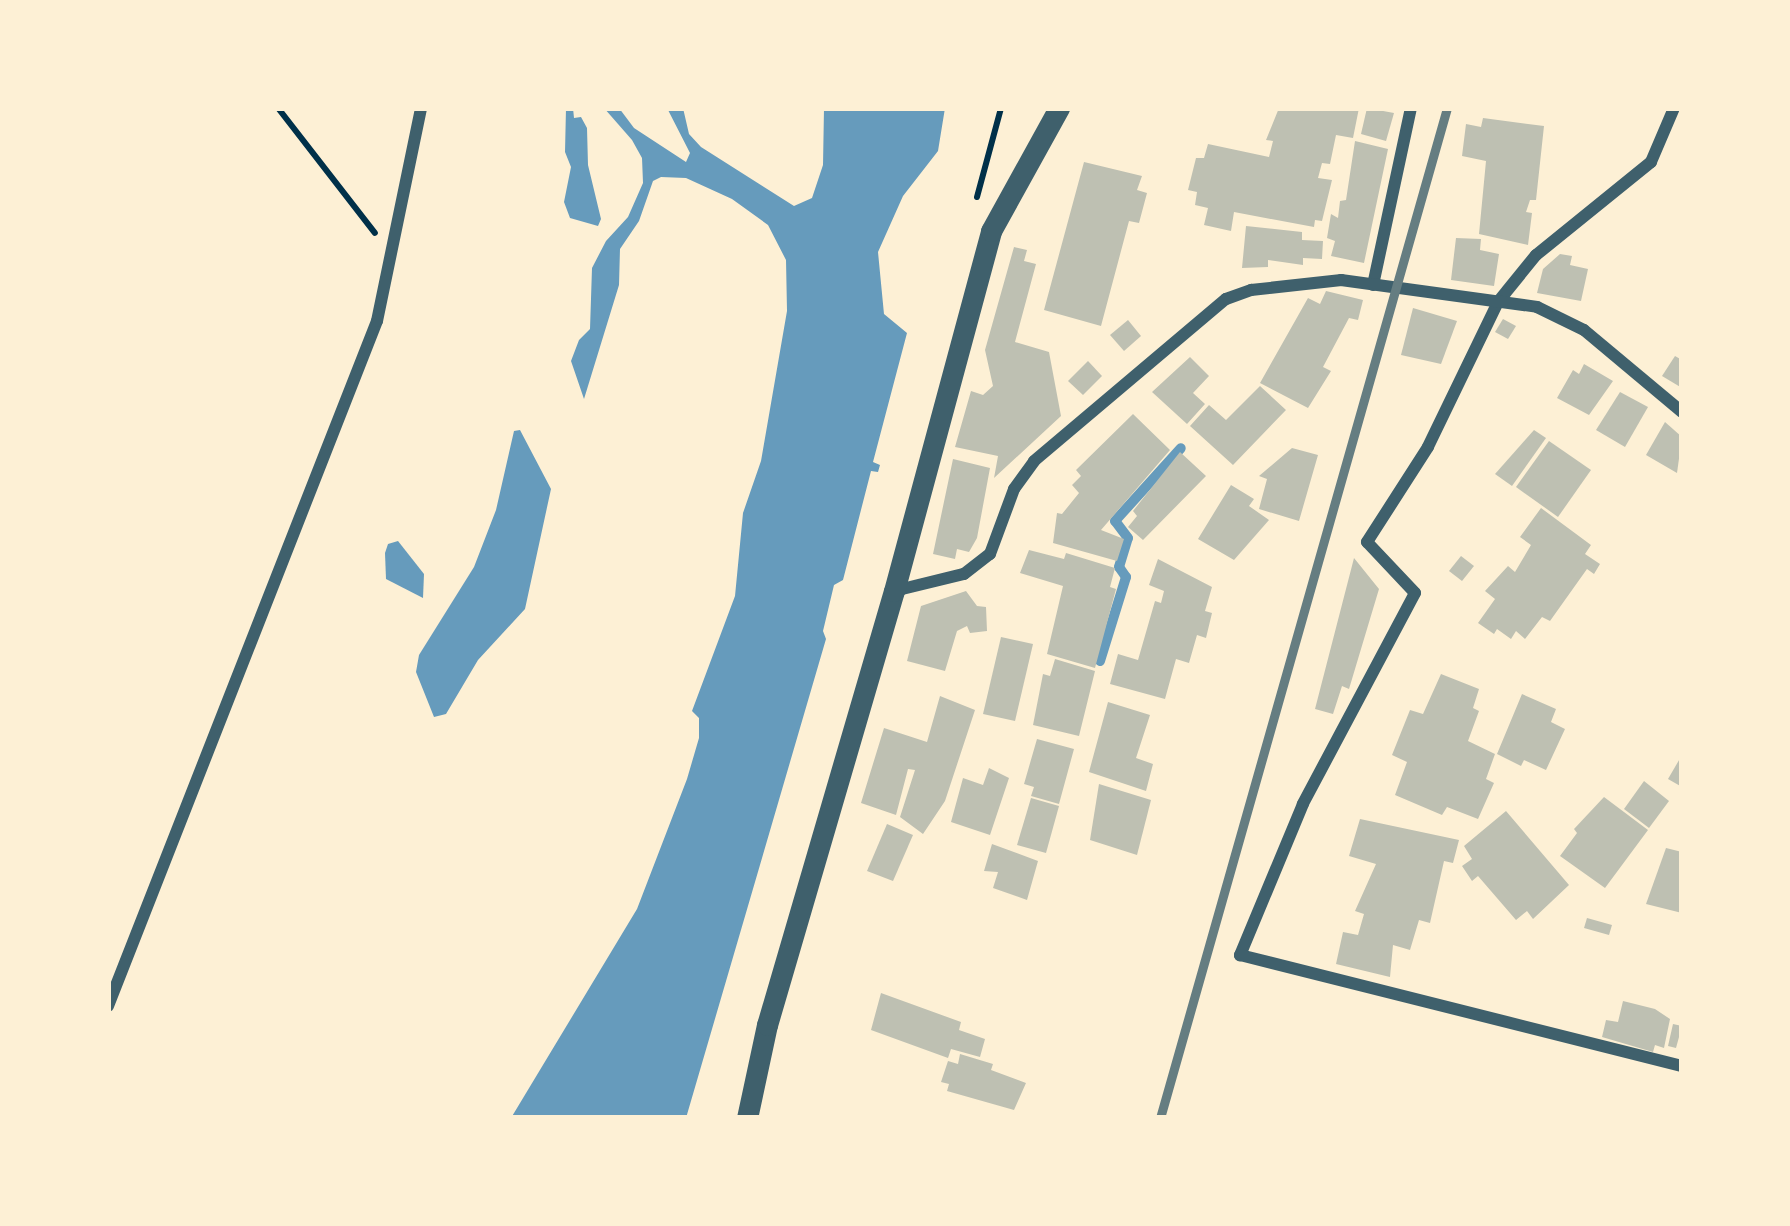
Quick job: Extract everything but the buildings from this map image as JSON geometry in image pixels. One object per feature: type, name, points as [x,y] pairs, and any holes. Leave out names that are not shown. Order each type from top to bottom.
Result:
[{"type":"street","points":[[108,1006],[377,321],[421,108]]},
{"type":"street","points":[[747,1118],[767,1025],[894,591],[991,231],[1059,108]]},
{"type":"street","points":[[1373,285],[1411,108]]},
{"type":"street","points":[[1674,108],[1651,162],[1536,255],[1498,302],[1428,447],[1367,542],[1415,593],[1303,804],[1240,956],[1681,1063]]},
{"type":"street","points":[[894,591],[964,574],[990,554],[1014,489],[1034,461],[1226,299],[1310,280],[1537,307],[1584,330],[1682,412]]},
{"type":"path","points":[[278,108],[392,255]]},
{"type":"water","points":[[566,108],[573,108],[574,118],[581,117],[587,128],[588,165],[601,219],[598,226],[570,218],[564,202],[571,167],[565,152]]},
{"type":"water","points":[[604,108],[619,108],[634,128],[686,162],[690,153],[667,108],[683,108],[689,134],[701,147],[794,206],[812,198],[823,165],[824,108],[945,108],[938,151],[903,196],[878,252],[884,314],[907,333],[873,462],[880,465],[878,472],[871,471],[843,580],[834,585],[823,631],[826,639],[686,1118],[511,1118],[637,909],[687,779],[699,738],[699,718],[692,711],[735,596],[743,513],[761,461],[787,311],[786,260],[768,225],[732,199],[686,178],[661,177],[653,181],[639,221],[620,249],[619,285],[584,399],[571,361],[579,340],[590,329],[592,268],[606,241],[628,217],[643,183],[642,158]]},
{"type":"water","points":[[520,430],[551,489],[525,609],[478,660],[446,714],[434,717],[416,672],[419,655],[474,567],[496,510],[514,431]]},
{"type":"water","points":[[398,541],[424,574],[423,598],[386,579],[385,553],[388,544]]},
{"type":"waterway","points":[[1100,661],[1126,577],[1119,567],[1128,538],[1115,521],[1181,448]]},
{"type":"railway","points":[[1160,1118],[1447,108]]}]
